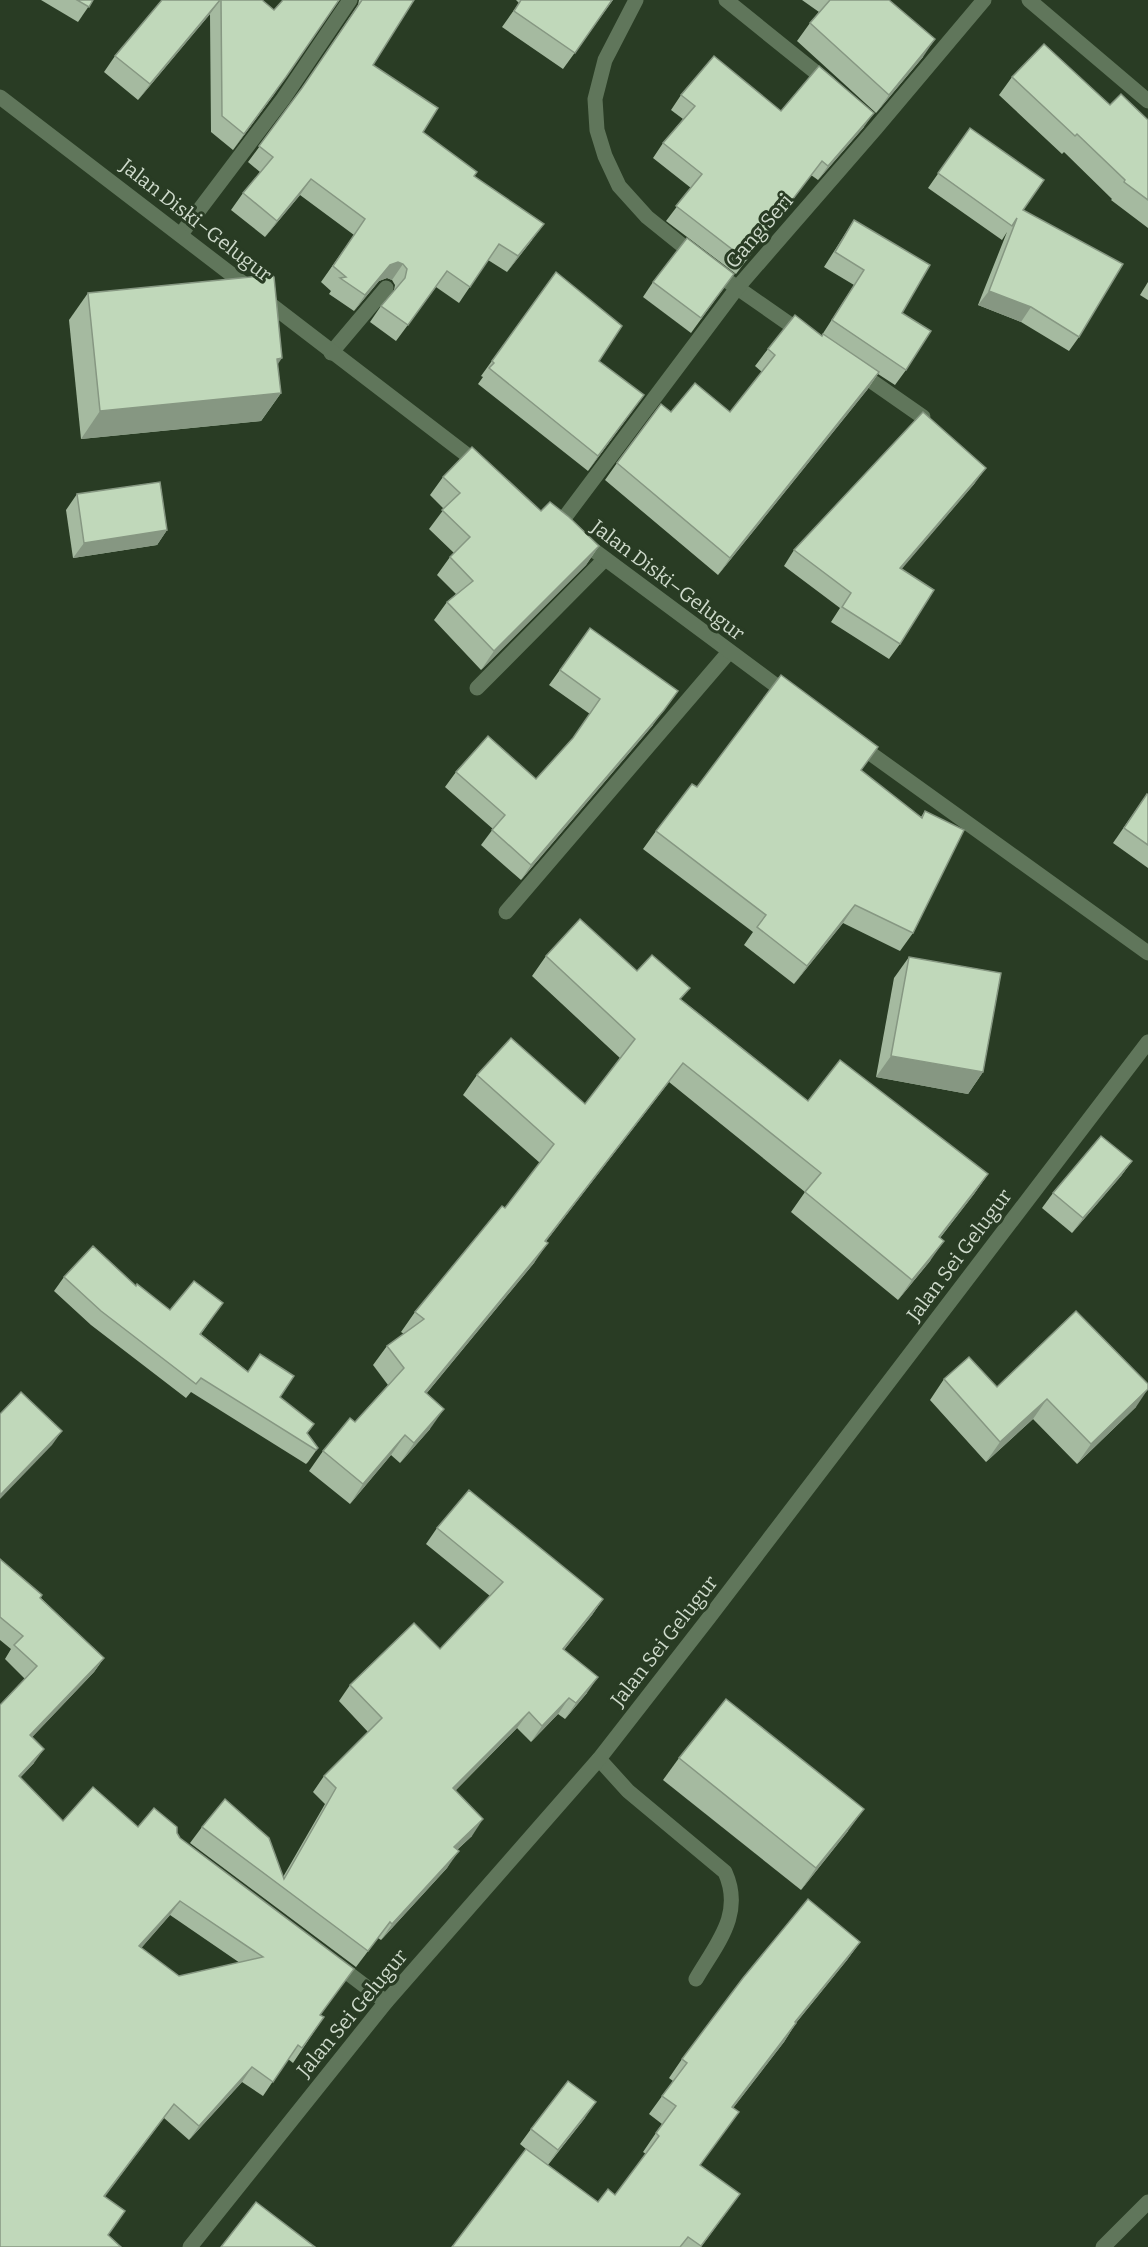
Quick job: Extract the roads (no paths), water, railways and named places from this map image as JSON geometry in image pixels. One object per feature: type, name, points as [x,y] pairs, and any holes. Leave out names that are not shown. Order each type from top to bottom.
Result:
[{"type":"street","points":[[181,234],[283,99],[350,0]]},
{"type":"street","points":[[636,0],[605,60],[595,99],[597,130],[605,156],[619,186],[647,217],[737,288],[815,342]]},
{"type":"street","points":[[726,0],[839,92]]},
{"type":"street","name":"Gang Seri","points":[[554,521],[737,288],[871,123],[984,0]]},
{"type":"street","points":[[1029,0],[1148,101]]},
{"type":"street","name":"Jalan Diski–Gelugur","points":[[0,97],[181,234],[331,353],[493,474]]},
{"type":"street","points":[[331,353],[386,288]]},
{"type":"street","points":[[845,362],[923,417]]},
{"type":"street","name":"Jalan Diski–Gelugur","points":[[554,521],[805,707]]},
{"type":"street","points":[[477,688],[605,559]]},
{"type":"street","points":[[506,912],[729,652]]},
{"type":"street","points":[[843,734],[1148,953]]},
{"type":"street","name":"Jalan Sei Gelugur","points":[[190,2247],[386,2002],[598,1759],[708,1619],[1148,1042]]},
{"type":"street","points":[[598,1759],[628,1791],[725,1872],[732,1887],[733,1902],[729,1922],[696,1979]]},
{"type":"street","points":[[319,1952],[386,2002]]},
{"type":"street","points":[[1103,2247],[1148,2202]]}]
